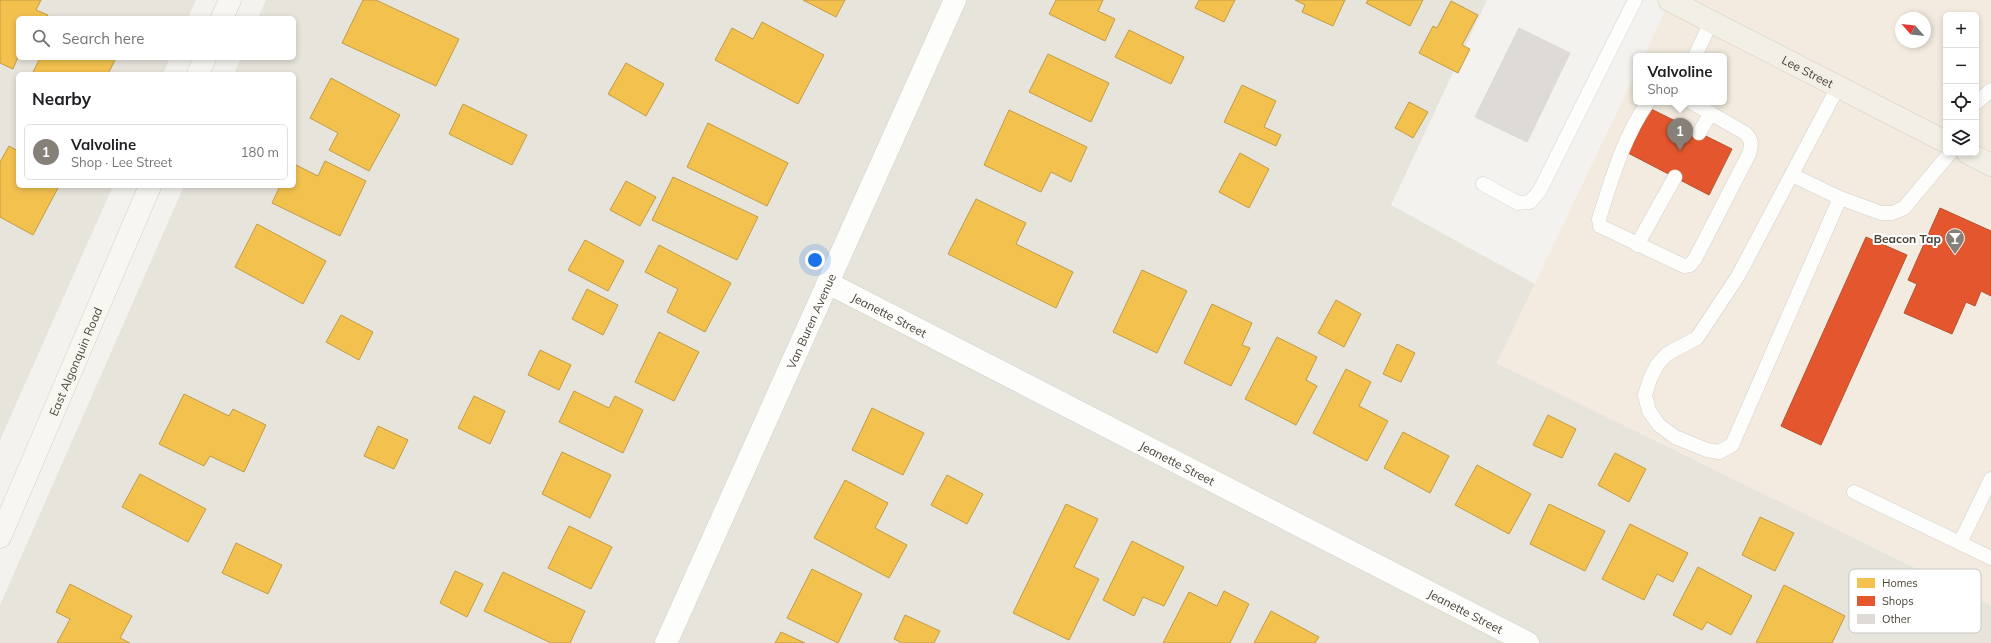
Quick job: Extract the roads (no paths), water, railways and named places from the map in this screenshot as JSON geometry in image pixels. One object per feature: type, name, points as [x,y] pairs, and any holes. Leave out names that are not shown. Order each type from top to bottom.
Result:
[{"type":"main road","name":"Lee Street","points":[[1669,0],[1838,87],[1942,134]]},
{"type":"main road","points":[[1974,156],[1991,165]]},
{"type":"street","points":[[223,16],[230,0]]},
{"type":"street","name":"Van Buren Avenue","points":[[666,643],[955,0]]},
{"type":"street","points":[[199,72],[204,60]]},
{"type":"street","name":"East Algonquin Road","points":[[0,537],[149,188]]},
{"type":"street","name":"Jeanette Street","points":[[828,283],[1528,643]]},
{"type":"lane","points":[[1483,184],[1518,203],[1530,202],[1539,192],[1635,0]]},
{"type":"lane","points":[[1696,53],[1711,22]]},
{"type":"lane","points":[[1838,87],[1738,276],[1697,338],[1667,354],[1657,365],[1650,379],[1645,395],[1649,411],[1659,425],[1675,437],[1707,450],[1719,452],[1732,445],[1840,198]]},
{"type":"lane","points":[[1979,100],[1991,90]]},
{"type":"lane","points":[[1646,105],[1630,130],[1618,160],[1599,219],[1600,226],[1637,245],[1684,266],[1690,265],[1694,259],[1749,154],[1752,145],[1750,137],[1745,133],[1696,105]]},
{"type":"lane","points":[[1699,133],[1711,113]]},
{"type":"lane","points":[[1792,175],[1840,198],[1881,213],[1892,213],[1904,208],[1947,156]]},
{"type":"lane","points":[[1637,245],[1675,177]]},
{"type":"lane","points":[[1960,543],[1991,479]]},
{"type":"lane","points":[[1854,492],[1991,558]]},
{"type":"place","name":"Valvoline","points":[[1680,151]]},
{"type":"place","name":"Beacon Tap","points":[[1955,255]]}]
